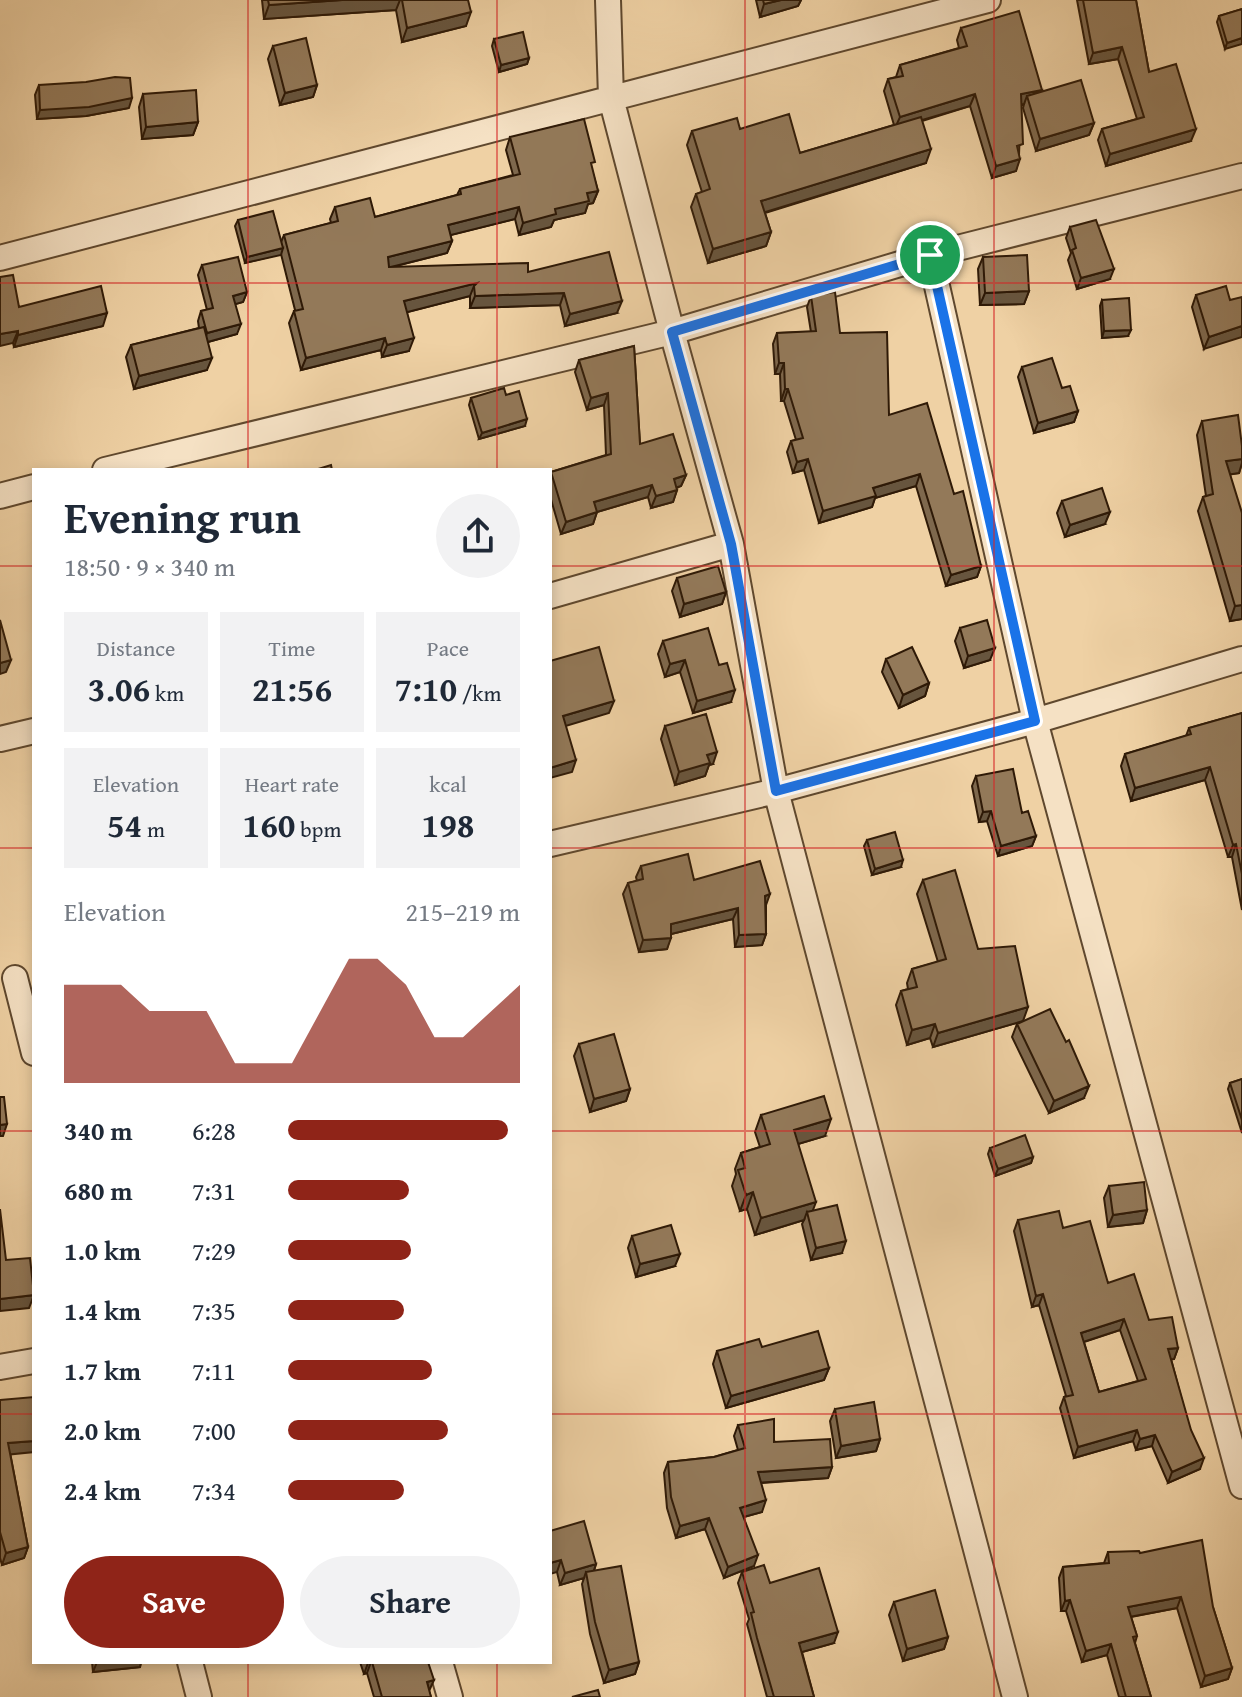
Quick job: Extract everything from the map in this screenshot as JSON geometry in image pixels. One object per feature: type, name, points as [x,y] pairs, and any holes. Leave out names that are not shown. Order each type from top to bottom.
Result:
[{"type":"street","points":[[608,0],[611,98],[731,544],[776,791],[1015,1697]]},
{"type":"street","points":[[0,258],[988,0]]},
{"type":"street","points":[[113,468],[672,332],[930,255],[1242,176]]},
{"type":"street","points":[[930,255],[1035,721],[1242,1486]]},
{"type":"street","points":[[0,496],[32,488]]},
{"type":"street","points":[[552,595],[731,544]]},
{"type":"street","points":[[552,844],[776,791],[1035,721],[1242,659]]},
{"type":"street","points":[[0,739],[32,731]]},
{"type":"street","points":[[16,978],[32,1045]]},
{"type":"street","points":[[0,1367],[32,1361]]},
{"type":"street","points":[[191,1664],[199,1697]]},
{"type":"street","points":[[441,1664],[450,1697]]},
{"type":"building","points":[[268,0],[342,0],[269,5]]},
{"type":"building","points":[[402,0],[468,0],[471,12],[407,28]]},
{"type":"building","points":[[1083,0],[1136,0],[1149,72],[1176,64],[1196,129],[1110,154],[1102,129],[1144,117],[1122,47],[1093,53]]},
{"type":"building","points":[[1242,9],[1242,38],[1227,43],[1219,16]]},
{"type":"building","points":[[1019,11],[1042,90],[1021,94],[1023,144],[1017,146],[1020,159],[996,166],[975,94],[900,117],[888,79],[903,76],[900,65],[967,46],[961,28]]},
{"type":"building","points":[[523,32],[529,58],[501,65],[494,39]]},
{"type":"building","points":[[306,38],[317,85],[285,93],[273,46]]},
{"type":"building","points":[[130,78],[132,98],[89,107],[40,110],[39,85]]},
{"type":"building","points":[[1081,80],[1094,123],[1040,139],[1027,96]]},
{"type":"building","points":[[196,90],[198,122],[146,127],[143,94]]},
{"type":"building","points":[[789,114],[800,153],[921,117],[931,149],[761,201],[771,232],[713,249],[696,194],[710,189],[692,131],[737,118],[740,129]]},
{"type":"building","points":[[584,119],[595,162],[591,163],[598,191],[587,193],[589,201],[555,209],[556,214],[523,223],[519,207],[448,225],[452,241],[388,257],[389,267],[528,263],[528,272],[609,252],[622,301],[570,314],[564,293],[475,296],[474,286],[477,283],[404,301],[414,338],[387,345],[385,338],[306,358],[294,311],[303,309],[284,235],[338,221],[335,207],[370,198],[375,217],[461,194],[460,189],[520,174],[510,137]]},
{"type":"building","points":[[273,211],[283,248],[247,257],[238,220]]},
{"type":"building","points":[[1096,220],[1114,269],[1081,278],[1072,250],[1076,248],[1070,227]]},
{"type":"building","points":[[1027,255],[1029,291],[985,293],[983,257]]},
{"type":"building","points":[[238,257],[247,292],[233,296],[241,324],[207,333],[201,311],[213,308],[202,265]]},
{"type":"building","points":[[13,275],[19,307],[101,286],[107,313],[18,335],[18,331],[0,334],[0,277]]},
{"type":"building","points":[[1226,286],[1230,300],[1242,297],[1242,326],[1209,337],[1196,295]]},
{"type":"building","points":[[835,292],[840,333],[887,332],[889,415],[927,403],[954,494],[963,491],[981,566],[951,575],[920,474],[873,488],[876,496],[823,511],[808,459],[797,462],[791,441],[803,438],[788,389],[785,389],[784,363],[779,363],[777,333],[816,331],[811,296]]},
{"type":"building","points":[[1129,298],[1131,330],[1104,331],[1102,300]]},
{"type":"building","points":[[204,327],[212,358],[139,376],[131,345]]},
{"type":"building","points":[[634,346],[640,444],[673,434],[686,475],[674,479],[677,490],[656,496],[652,485],[594,502],[597,512],[566,522],[552,472],[611,454],[608,393],[591,398],[579,360]]},
{"type":"building","points":[[1052,358],[1062,388],[1070,386],[1078,411],[1038,423],[1022,367]]},
{"type":"building","points":[[504,388],[506,395],[519,391],[527,419],[482,433],[471,398]]},
{"type":"building","points":[[1238,415],[1242,459],[1226,461],[1242,513],[1242,605],[1235,606],[1203,497],[1213,494],[1202,421]]},
{"type":"building","points":[[1102,488],[1110,512],[1070,525],[1062,501]]},
{"type":"building","points":[[718,566],[726,592],[684,604],[677,578]]},
{"type":"building","points":[[0,620],[11,660],[0,663]]},
{"type":"building","points":[[987,620],[995,648],[968,656],[960,628]]},
{"type":"building","points":[[708,628],[719,665],[727,663],[735,690],[697,701],[685,660],[670,664],[663,641]]},
{"type":"building","points":[[599,647],[614,701],[563,716],[576,760],[552,767],[552,660]]},
{"type":"building","points":[[912,647],[929,683],[903,695],[886,659]]},
{"type":"building","points":[[1242,713],[1242,874],[1236,844],[1233,845],[1210,767],[1135,788],[1125,754],[1191,734],[1189,728]]},
{"type":"building","points":[[706,714],[717,752],[707,755],[710,763],[679,772],[665,726]]},
{"type":"building","points":[[1013,769],[1022,813],[1028,811],[1036,836],[1001,846],[991,811],[983,812],[976,776]]},
{"type":"building","points":[[895,832],[903,860],[875,869],[867,840]]},
{"type":"building","points":[[688,854],[694,880],[760,861],[770,894],[765,896],[766,934],[739,935],[738,908],[671,924],[671,938],[643,940],[628,883],[643,879],[641,866]]},
{"type":"building","points":[[955,870],[978,949],[1015,946],[1028,1007],[938,1033],[935,1024],[912,1030],[901,991],[917,987],[912,969],[946,959],[923,880]]},
{"type":"building","points":[[1050,1009],[1066,1042],[1069,1040],[1089,1086],[1054,1101],[1017,1024]]},
{"type":"building","points":[[614,1034],[630,1089],[594,1099],[579,1044]]},
{"type":"building","points":[[1242,1079],[1242,1120],[1230,1083]]},
{"type":"building","points":[[824,1096],[831,1119],[794,1130],[816,1202],[761,1218],[753,1192],[746,1195],[738,1170],[745,1168],[741,1153],[770,1144],[761,1115]]},
{"type":"building","points":[[0,1097],[4,1097],[7,1124],[0,1125]]},
{"type":"building","points":[[1025,1135],[1033,1157],[998,1169],[990,1148]]},
{"type":"building","points":[[1144,1182],[1147,1210],[1113,1215],[1109,1186]]},
{"type":"building","points":[[837,1205],[846,1241],[816,1248],[807,1212]]},
{"type":"building","points":[[0,1209],[6,1260],[30,1258],[32,1295],[0,1299]]},
{"type":"building","points":[[1059,1211],[1063,1228],[1090,1221],[1108,1283],[1134,1274],[1149,1320],[1172,1317],[1178,1348],[1168,1349],[1191,1430],[1204,1458],[1172,1472],[1155,1435],[1140,1439],[1137,1430],[1078,1447],[1064,1397],[1073,1395],[1043,1294],[1036,1296],[1018,1220]],"holes":[[[1124,1319],[1146,1379],[1099,1392],[1081,1333]]]},
{"type":"building","points":[[671,1225],[680,1254],[640,1264],[632,1236]]},
{"type":"building","points":[[818,1331],[829,1368],[731,1396],[717,1351],[759,1339],[762,1347]]},
{"type":"building","points":[[32,1397],[32,1441],[8,1443],[28,1547],[6,1553],[0,1532],[0,1400]]},
{"type":"building","points":[[874,1402],[880,1439],[841,1446],[835,1409]]},
{"type":"building","points":[[774,1419],[774,1442],[830,1439],[832,1467],[758,1472],[766,1500],[740,1508],[758,1555],[728,1567],[709,1518],[680,1526],[671,1497],[668,1462],[714,1457],[745,1448],[738,1425]]},
{"type":"building","points":[[584,1521],[596,1564],[565,1573],[561,1560],[552,1562],[552,1530]]},
{"type":"building","points":[[1202,1540],[1213,1607],[1232,1668],[1205,1676],[1181,1597],[1128,1607],[1137,1636],[1133,1637],[1151,1697],[1126,1697],[1111,1644],[1086,1651],[1070,1600],[1065,1601],[1063,1567],[1109,1563],[1108,1552],[1140,1553]]},
{"type":"building","points":[[764,1565],[770,1583],[819,1568],[838,1632],[799,1643],[814,1697],[774,1697],[742,1572]]},
{"type":"building","points":[[621,1566],[639,1662],[609,1670],[595,1622],[586,1572]]},
{"type":"building","points":[[935,1590],[948,1637],[907,1649],[894,1602]]},
{"type":"building","points":[[373,1664],[429,1664],[434,1680],[427,1682],[431,1697],[382,1697]]},
{"type":"building","points":[[598,1690],[600,1697],[572,1697]]},
{"type":"route","points":[[930,255],[1035,721],[776,791],[731,544],[672,332],[930,255]]}]
